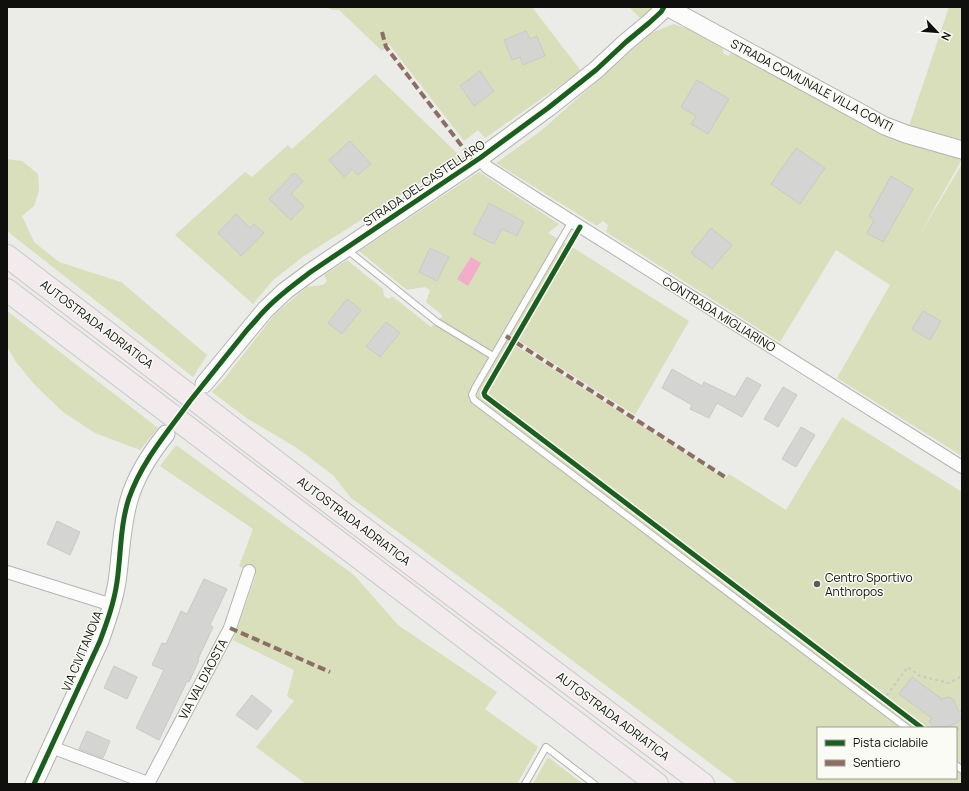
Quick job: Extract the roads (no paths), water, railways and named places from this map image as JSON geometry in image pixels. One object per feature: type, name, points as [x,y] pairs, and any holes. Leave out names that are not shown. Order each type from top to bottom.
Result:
[{"type":"highway","name":"AUTOSTRADA ADRIATICA","points":[[7,256],[338,509],[703,784]]},
{"type":"highway","points":[[7,290],[657,784]]},
{"type":"street","name":"STRADA COMUNALE VILLA CONTI","points":[[665,7],[885,126],[906,134],[962,150]]},
{"type":"street","name":"STRADA DEL CASTELLARO","points":[[204,384],[265,310],[285,291],[345,248],[480,158],[548,108],[596,70],[655,18],[665,7]]},
{"type":"street","name":"CONTRADA MIGLIARINO","points":[[480,158],[487,167],[962,467]]},
{"type":"street","name":"VIA CIVITANOVA","points":[[34,784],[100,640],[112,605],[117,583],[124,520],[136,481],[152,451],[166,434]]},
{"type":"street","name":"VIA VAL D'AOSTA","points":[[148,783],[230,628],[249,571]]},
{"type":"street","name":"VIA CIVITANOVA","points":[[7,572],[112,605]]},
{"type":"street","points":[[51,748],[148,783]]},
{"type":"lane","points":[[572,221],[475,388],[472,395],[474,400],[906,727]]},
{"type":"lane","points":[[345,248],[437,322],[494,356]]},
{"type":"lane","points":[[525,784],[546,747],[594,784]]},
{"type":"place","name":"Centro Sportivo Anthropos","points":[[817,584]]}]
